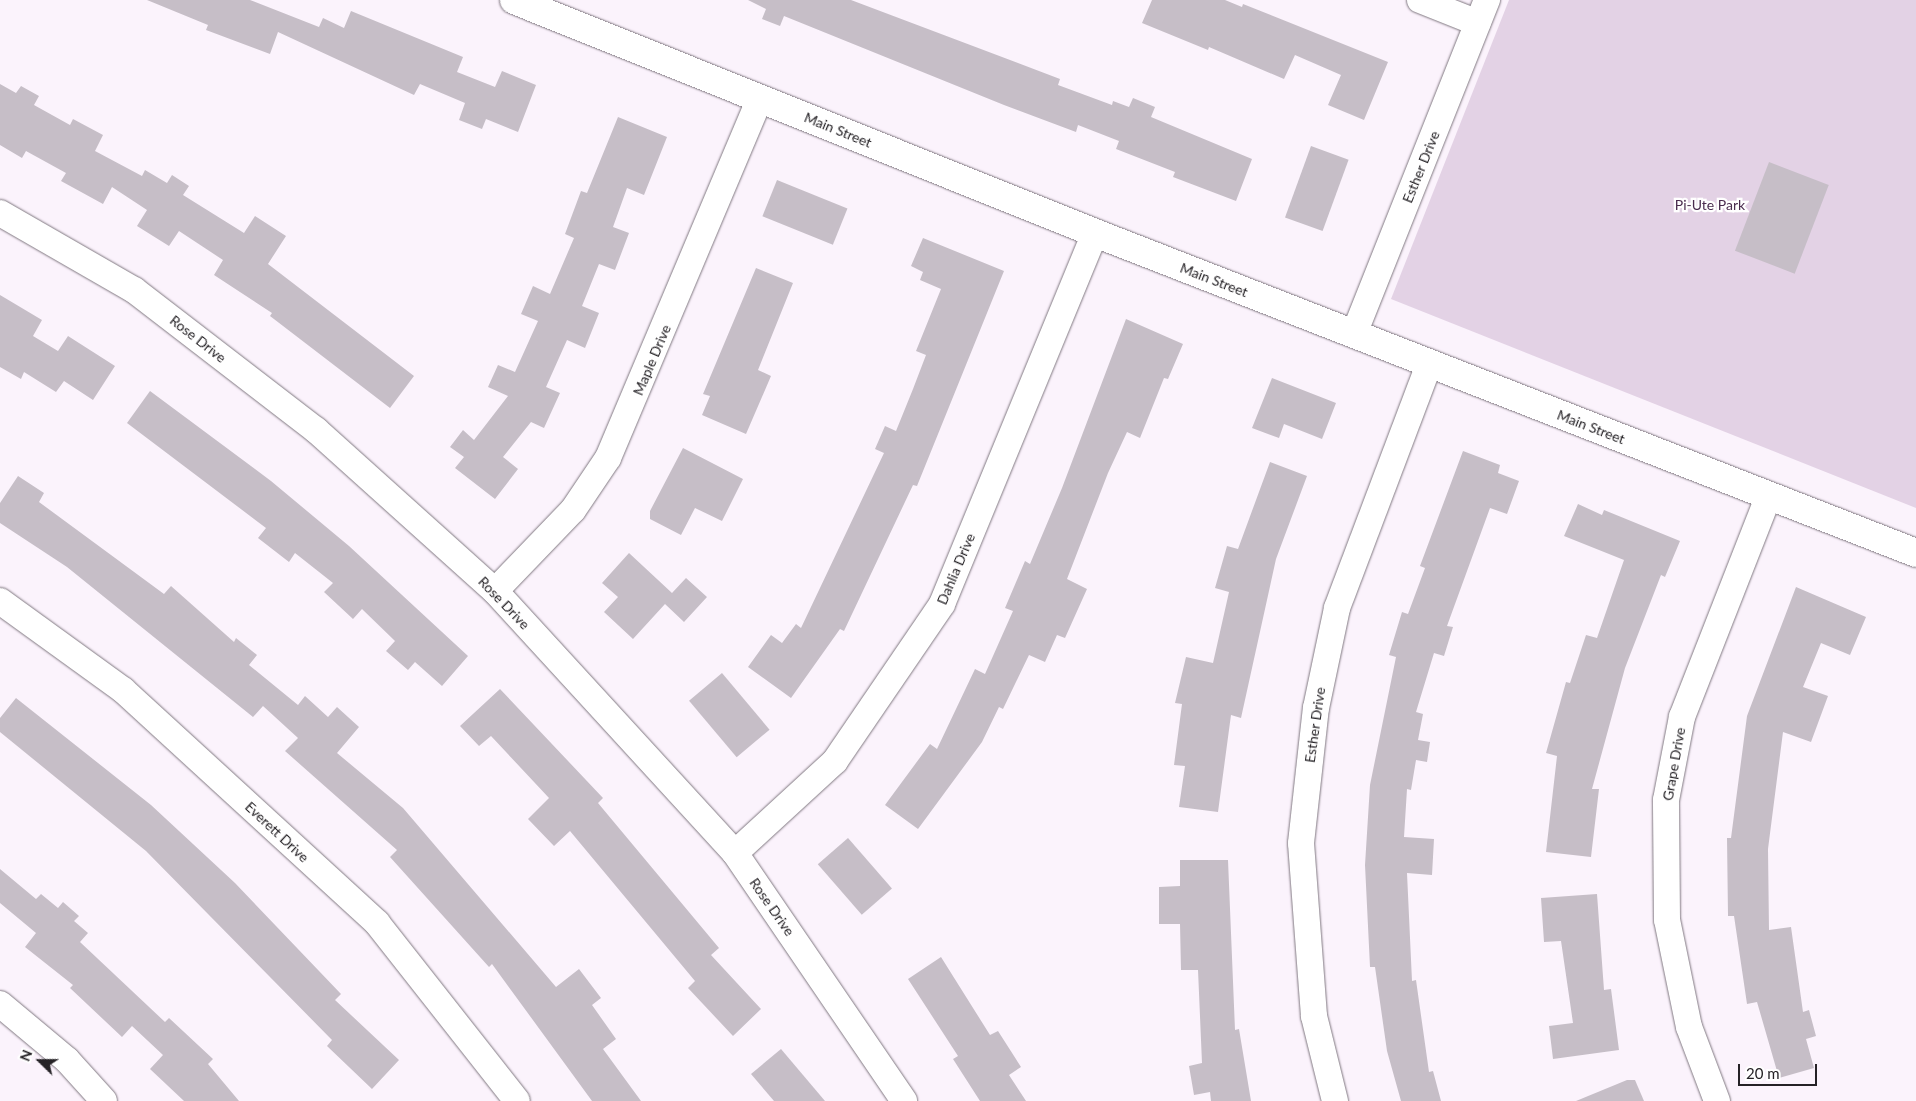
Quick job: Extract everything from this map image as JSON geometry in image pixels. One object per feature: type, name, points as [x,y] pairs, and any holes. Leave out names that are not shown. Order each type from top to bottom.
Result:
[{"type":"main road","name":"Main Street","points":[[514,0],[1095,233],[1916,553]]},
{"type":"street","points":[[1420,0],[1482,11]]},
{"type":"street","name":"Esther Drive","points":[[1354,334],[1482,11]]},
{"type":"street","name":"Maple Drive","points":[[495,591],[572,510],[608,458],[760,99]]},
{"type":"street","name":"Rose Drive","points":[[0,213],[142,296],[316,430],[495,591],[735,854],[904,1101]]},
{"type":"street","name":"Dahlia Drive","points":[[735,854],[835,761],[942,604],[1095,233]]},
{"type":"street","name":"Esther Drive","points":[[1335,1101],[1314,1016],[1301,843],[1316,708],[1337,608],[1429,364]]},
{"type":"street","name":"Grape Drive","points":[[1717,1101],[1689,1027],[1667,920],[1666,800],[1682,718],[1769,495]]},
{"type":"street","name":"Everett Drive","points":[[0,601],[123,690],[377,924],[517,1101]]},
{"type":"street","points":[[0,1004],[67,1060],[104,1101]]},
{"type":"green space","name":"Pi-Ute Park","points":[[1509,0],[1916,0],[1916,508],[1391,299]]},
{"type":"building","points":[[147,0],[250,0],[319,27],[323,18],[344,28],[351,11],[463,57],[457,72],[495,87],[502,71],[536,85],[518,132],[486,119],[482,129],[459,120],[465,103],[420,84],[414,95],[278,32],[270,54],[206,30],[208,25]]},
{"type":"building","points":[[748,0],[851,0],[1060,79],[1058,85],[1112,105],[1113,101],[1129,107],[1133,98],[1155,107],[1151,117],[1252,159],[1236,201],[1173,177],[1175,172],[1116,149],[1119,141],[1078,125],[1076,132],[784,16],[780,26],[762,19],[766,9]]},
{"type":"building","points":[[1152,0],[1225,0],[1242,7],[1243,4],[1388,62],[1364,120],[1328,105],[1341,75],[1295,55],[1284,79],[1209,47],[1208,50],[1142,23]]},
{"type":"building","points":[[0,84],[16,93],[21,86],[39,96],[34,105],[70,125],[73,119],[103,135],[95,151],[142,176],[145,170],[167,183],[172,175],[189,186],[183,195],[244,233],[255,216],[286,236],[268,264],[414,376],[390,408],[270,316],[272,313],[214,275],[223,260],[179,231],[169,246],[137,226],[147,210],[112,187],[103,204],[61,181],[66,173],[26,151],[22,158],[0,145]]},
{"type":"building","points":[[618,117],[667,137],[644,195],[627,188],[613,227],[629,233],[615,270],[599,264],[582,306],[599,313],[585,348],[567,340],[546,387],[560,393],[544,428],[531,422],[503,457],[518,469],[495,499],[455,468],[464,457],[450,447],[463,430],[474,440],[508,396],[488,387],[498,365],[515,372],[538,321],[521,314],[533,286],[550,294],[574,238],[565,234],[581,191],[587,193]]},
{"type":"building","points":[[1311,146],[1349,160],[1323,231],[1285,217]]},
{"type":"building","points":[[1769,162],[1829,185],[1795,274],[1735,251]]},
{"type":"building","points":[[777,180],[847,208],[833,245],[762,216]]},
{"type":"building","points":[[923,238],[1004,271],[917,486],[913,485],[844,631],[840,629],[791,698],[748,667],[771,635],[782,643],[796,624],[801,628],[884,453],[875,449],[885,426],[896,431],[926,355],[916,351],[941,289],[920,280],[923,272],[911,266]]},
{"type":"building","points":[[756,268],[793,283],[758,370],[771,376],[746,434],[702,415],[710,396],[703,394]]},
{"type":"building","points":[[0,295],[42,320],[33,336],[58,351],[68,336],[115,366],[93,400],[64,381],[56,392],[24,372],[21,379],[0,367]]},
{"type":"building","points":[[1126,319],[1183,344],[1168,379],[1164,378],[1140,438],[1127,432],[1108,473],[1067,579],[1087,589],[1065,638],[1057,635],[1045,662],[1029,655],[1003,709],[999,707],[982,742],[918,829],[885,805],[930,744],[937,749],[975,669],[985,674],[1013,611],[1005,608],[1025,561],[1030,564],[1062,488]]},
{"type":"building","points":[[1272,378],[1336,403],[1322,439],[1284,424],[1279,438],[1252,428]]},
{"type":"building","points":[[150,391],[271,481],[349,546],[468,656],[442,686],[415,662],[408,670],[386,651],[395,641],[362,609],[353,619],[324,592],[333,583],[295,553],[289,562],[258,538],[266,528],[127,423]]},
{"type":"building","points":[[683,448],[743,479],[722,521],[695,508],[681,535],[650,519],[650,511]]},
{"type":"building","points":[[1463,451],[1500,465],[1498,473],[1519,481],[1507,514],[1490,508],[1447,626],[1453,627],[1444,656],[1434,653],[1416,712],[1423,714],[1418,740],[1430,742],[1427,762],[1416,760],[1411,790],[1407,789],[1404,837],[1434,839],[1432,875],[1407,873],[1412,981],[1416,980],[1429,1072],[1433,1071],[1441,1101],[1401,1101],[1387,1051],[1375,967],[1370,967],[1365,865],[1370,785],[1396,657],[1389,655],[1402,612],[1408,614],[1425,568],[1420,566]]},
{"type":"building","points":[[1270,462],[1307,476],[1276,559],[1241,718],[1231,715],[1218,812],[1179,807],[1185,766],[1174,765],[1182,704],[1175,703],[1186,657],[1213,663],[1229,592],[1215,588],[1227,546],[1238,549]]},
{"type":"building","points":[[18,476],[44,493],[39,502],[164,594],[171,586],[234,642],[236,638],[257,655],[249,665],[298,705],[305,696],[328,717],[337,707],[359,727],[337,753],[403,808],[556,987],[579,969],[601,998],[592,1005],[616,1039],[603,1049],[641,1101],[592,1101],[492,964],[489,967],[390,857],[397,850],[285,751],[298,738],[263,706],[253,717],[67,567],[0,523],[0,503]]},
{"type":"building","points":[[1578,504],[1602,515],[1604,510],[1680,541],[1665,577],[1661,575],[1625,668],[1592,789],[1599,789],[1591,857],[1546,852],[1557,756],[1546,753],[1566,682],[1570,683],[1586,635],[1597,638],[1624,560],[1564,536]]},
{"type":"building","points":[[629,553],[672,593],[686,578],[707,597],[684,622],[665,604],[633,639],[604,612],[618,597],[602,583]]},
{"type":"building","points":[[1796,587],[1866,617],[1850,655],[1821,643],[1803,687],[1828,696],[1811,742],[1783,732],[1768,849],[1769,930],[1791,927],[1803,1012],[1809,1010],[1816,1036],[1806,1039],[1814,1068],[1779,1078],[1757,1002],[1747,1004],[1734,916],[1728,916],[1727,838],[1731,838],[1747,716]]},
{"type":"building","points":[[722,673],[770,730],[737,757],[689,701]]},
{"type":"building","points":[[500,689],[603,798],[598,803],[719,948],[711,955],[761,1009],[733,1036],[688,988],[695,981],[570,831],[554,846],[528,819],[549,798],[491,736],[479,746],[460,726]]},
{"type":"building","points":[[16,698],[151,805],[235,883],[341,994],[335,1000],[399,1060],[372,1089],[327,1046],[332,1040],[146,851],[0,732],[0,718]]},
{"type":"building","points":[[848,838],[892,889],[862,915],[818,864]]},
{"type":"building","points":[[1180,860],[1228,860],[1235,1030],[1239,1029],[1251,1101],[1211,1101],[1210,1092],[1194,1095],[1189,1066],[1202,1063],[1198,970],[1181,970],[1180,924],[1159,924],[1159,887],[1180,886]]},
{"type":"building","points":[[0,869],[36,899],[41,894],[58,908],[63,902],[79,916],[74,921],[88,933],[80,942],[165,1022],[169,1018],[213,1059],[208,1064],[239,1101],[184,1101],[150,1069],[163,1055],[132,1026],[122,1037],[70,988],[73,985],[25,947],[36,933],[0,903]]},
{"type":"building","points":[[1597,894],[1604,990],[1611,989],[1619,1050],[1553,1059],[1549,1026],[1573,1023],[1561,941],[1544,942],[1541,898]]},
{"type":"building","points":[[941,957],[990,1035],[998,1031],[1021,1067],[1009,1075],[1026,1101],[980,1101],[953,1059],[958,1056],[908,979]]},
{"type":"building","points":[[781,1049],[825,1101],[774,1101],[751,1074]]},
{"type":"building","points":[[1627,1080],[1635,1080],[1644,1101],[1576,1101]]}]
